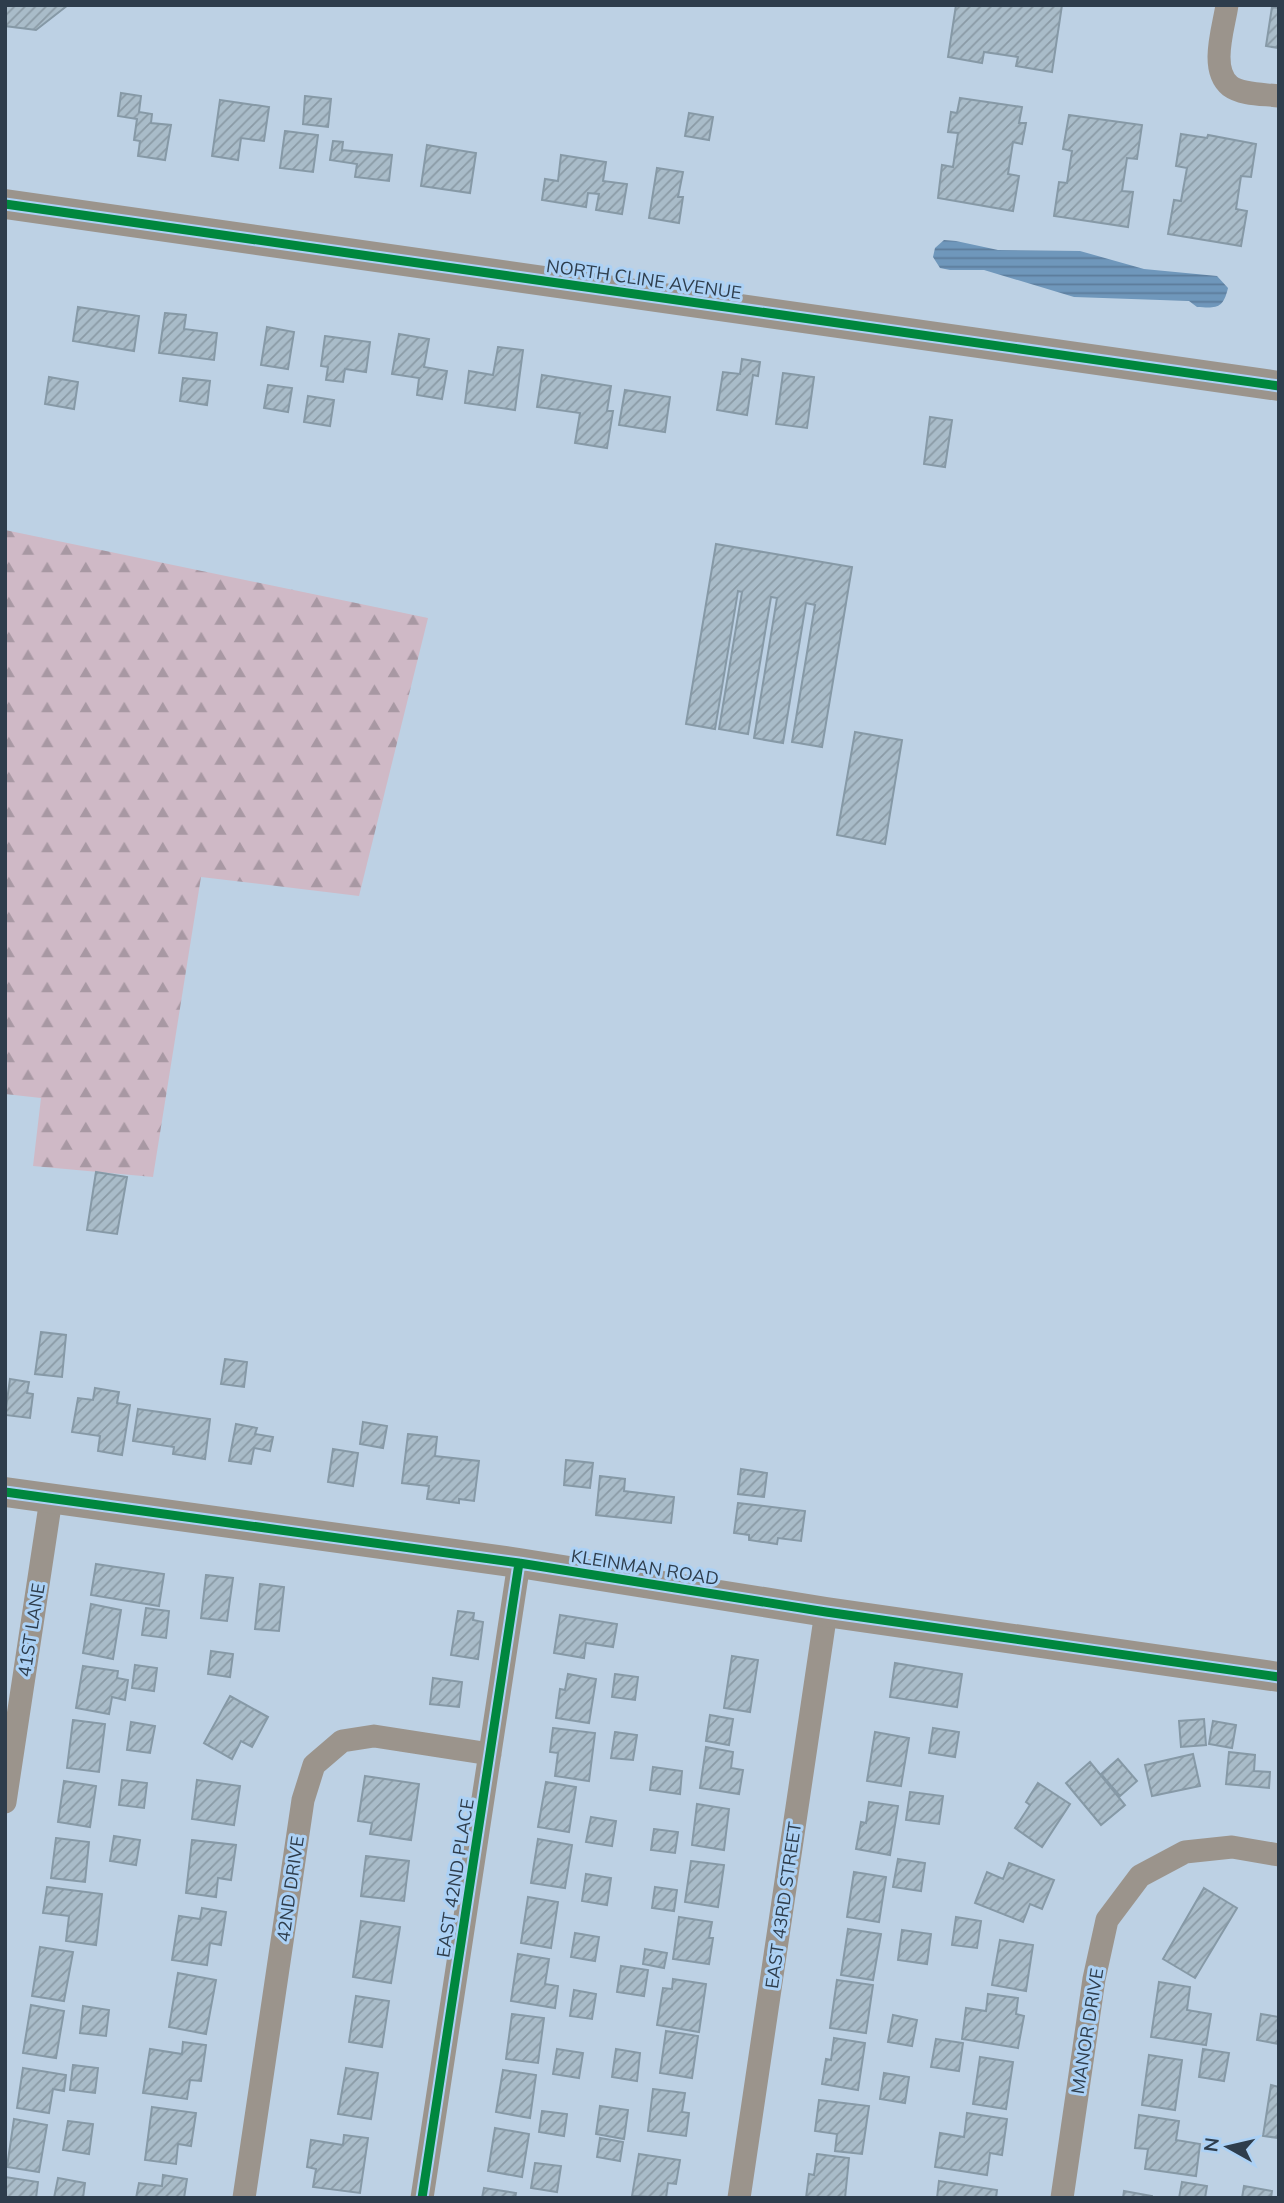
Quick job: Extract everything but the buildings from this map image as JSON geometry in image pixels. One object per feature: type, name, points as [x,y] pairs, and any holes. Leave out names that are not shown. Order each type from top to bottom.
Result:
[{"type":"street","points":[[1227,5],[1219,57],[1224,79],[1237,90],[1279,96]]},
{"type":"street","name":"NORTH CLINE AVENUE","points":[[5,204],[1279,386]]},
{"type":"street","name":"KLEINMAN ROAD","points":[[5,1492],[519,1563],[826,1612],[1279,1677]]},
{"type":"street","name":"41ST LANE","points":[[5,1802],[51,1499]]},
{"type":"street","name":"EAST 42ND PLACE","points":[[422,2198],[519,1563]]},
{"type":"street","name":"EAST 43RD STREET","points":[[739,2198],[826,1612]]},
{"type":"street","name":"42ND DRIVE","points":[[244,2198],[303,1800],[314,1765],[342,1741],[374,1736],[490,1754]]},
{"type":"street","name":"MANOR DRIVE","points":[[1062,2198],[1094,1979],[1107,1920],[1140,1876],[1185,1852],[1232,1847],[1279,1855]]},
{"type":"green space","points":[[5,530],[428,618],[359,896],[201,877],[153,1177],[33,1166],[41,1098],[5,1094]]},
{"type":"water","points":[[944,240],[998,250],[1080,251],[1144,269],[1217,276],[1228,288],[1221,304],[1210,307],[1197,307],[1189,301],[1074,297],[984,270],[940,268],[933,257],[935,248]]},
{"type":"cycle path","points":[[5,204],[1279,386]]},
{"type":"cycle path","points":[[5,1492],[519,1563],[826,1612],[1279,1677]]},
{"type":"cycle path","points":[[422,2198],[519,1563]]}]
